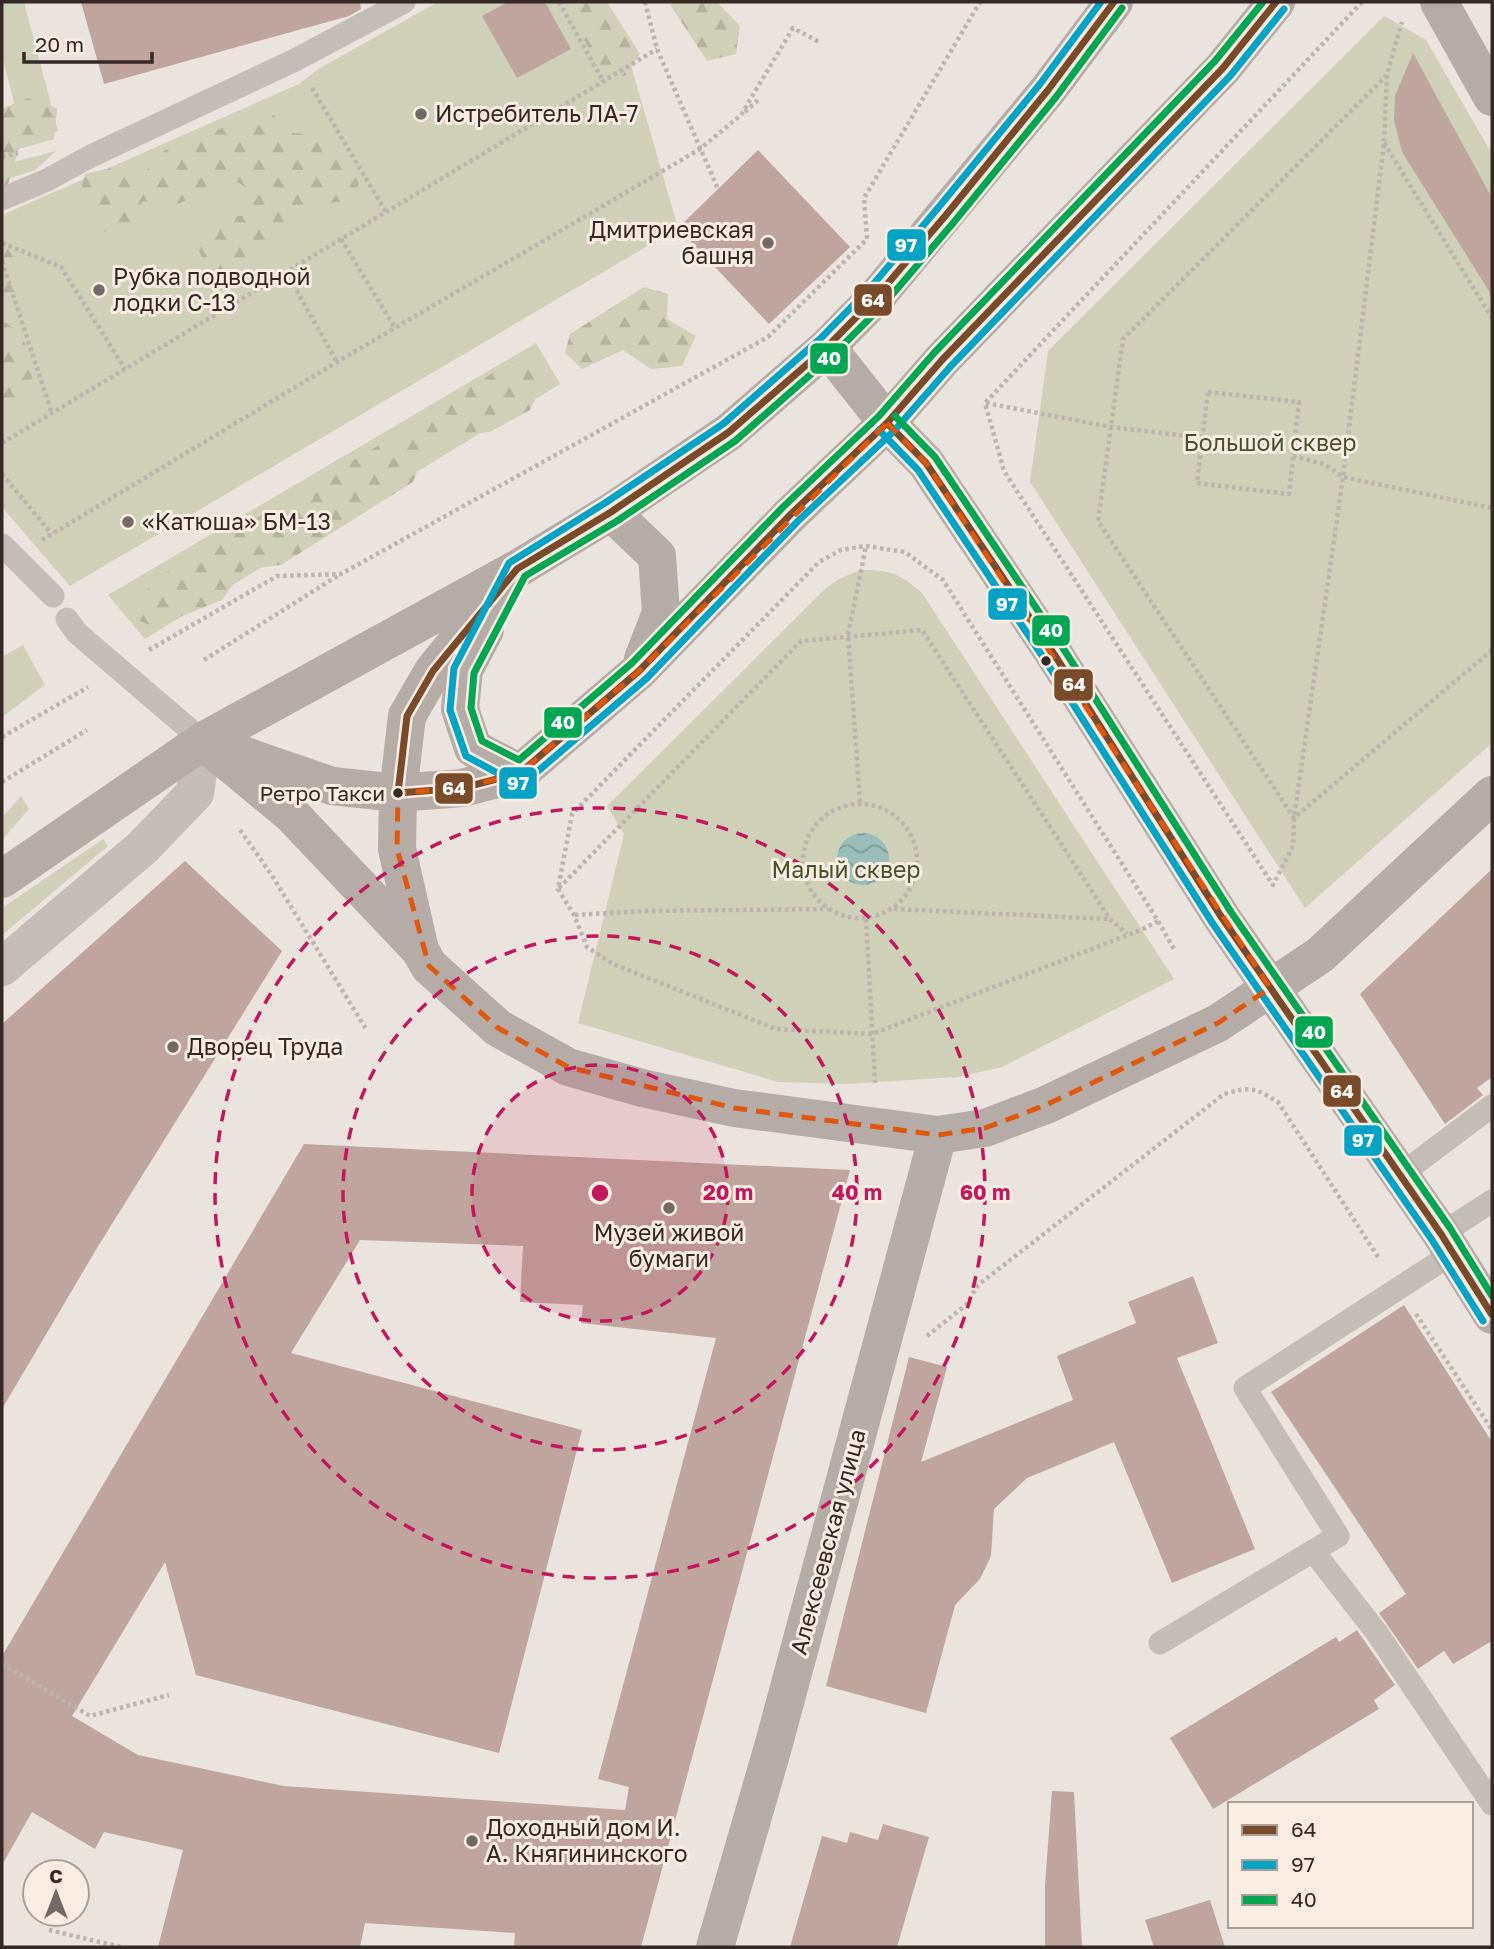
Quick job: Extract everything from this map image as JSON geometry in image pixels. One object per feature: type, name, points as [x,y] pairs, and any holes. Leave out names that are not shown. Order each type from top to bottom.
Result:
[{"type":"street","points":[[2,879],[203,741],[517,569],[611,513],[729,432],[827,347],[877,295],[1048,90],[1114,2]]},
{"type":"street","points":[[203,741],[332,786],[398,793],[462,789],[520,773],[639,670],[790,514],[887,423],[942,360],[1223,68],[1276,2]]},
{"type":"street","points":[[1440,2],[1492,97]]},
{"type":"street","points":[[827,347],[887,423],[926,463],[1054,654],[1222,918],[1447,1243],[1492,1315]]},
{"type":"street","points":[[611,513],[657,556],[661,613],[639,670]]},
{"type":"street","points":[[517,569],[464,670],[460,709],[473,748],[520,773]]},
{"type":"street","points":[[420,950],[397,849],[398,793],[407,716],[433,670],[517,569]]},
{"type":"street","points":[[203,741],[292,815],[420,950],[429,966],[498,1028],[568,1067],[642,1088],[734,1108],[938,1135],[985,1128],[1046,1105],[1218,1023],[1320,955],[1492,796]]},
{"type":"street","points":[[2,967],[142,848],[195,793],[203,741]]},
{"type":"street","name":"Алексеевская улица","points":[[715,1947],[776,1735],[938,1135]]},
{"type":"lane","points":[[2,199],[47,180],[91,156],[295,60],[404,2]]},
{"type":"lane","points":[[2,545],[53,596]]},
{"type":"lane","points":[[67,619],[77,633],[203,741]]},
{"type":"lane","points":[[1399,1175],[1492,1106]]},
{"type":"lane","points":[[1160,1643],[1338,1536],[1245,1388],[1398,1288],[1492,1201]]},
{"type":"lane","points":[[1312,1551],[1377,1633],[1492,1804]]},
{"type":"path","points":[[559,2],[603,81]]},
{"type":"path","points":[[645,2],[657,49],[718,189]]},
{"type":"path","points":[[204,660],[341,574],[768,337],[867,239],[864,198],[980,2]]},
{"type":"path","points":[[985,403],[1362,2]]},
{"type":"path","points":[[985,403],[1004,471],[1273,885],[1293,846],[1294,818],[1343,477],[1384,143],[1387,74],[1404,15]]},
{"type":"path","points":[[741,115],[793,28],[821,43]]},
{"type":"path","points":[[2,443],[657,49]]},
{"type":"path","points":[[295,60],[386,212]]},
{"type":"path","points":[[1294,818],[1098,521],[1123,339],[1387,74]]},
{"type":"path","points":[[19,561],[34,545],[52,534],[337,362],[700,149],[758,100]]},
{"type":"path","points":[[1384,143],[1492,318]]},
{"type":"path","points":[[341,239],[395,328]]},
{"type":"path","points":[[2,243],[61,267],[125,369]]},
{"type":"path","points":[[2,261],[52,414]]},
{"type":"path","points":[[286,272],[337,362]]},
{"type":"path","points":[[809,286],[816,292]]},
{"type":"path","points":[[1208,392],[1299,402],[1289,494],[1197,483],[1202,439],[1208,392]]},
{"type":"path","points":[[985,403],[1111,427],[1229,441]]},
{"type":"path","points":[[1293,456],[1324,464],[1343,477],[1492,508]]},
{"type":"path","points":[[2,474],[52,534]]},
{"type":"path","points":[[860,802],[848,635],[866,546]]},
{"type":"path","points":[[1158,922],[872,1034],[776,1029],[613,964],[587,947],[574,915],[558,889],[572,814],[819,562],[841,550],[866,546],[905,552],[943,580],[1158,922],[1174,949]]},
{"type":"path","points":[[2,737],[277,576],[341,574]]},
{"type":"path","points":[[558,889],[801,641],[922,630],[1110,919],[1127,934]]},
{"type":"path","points":[[1294,818],[1492,650]]},
{"type":"path","points":[[2,782],[86,730]]},
{"type":"path","points":[[893,909],[908,894],[918,869],[916,845],[905,823],[883,807],[860,802],[833,809],[816,822],[804,845],[803,869],[812,894],[829,909],[846,916],[866,919],[893,909],[1110,919]]},
{"type":"path","points":[[240,830],[277,883],[366,1030]]},
{"type":"path","points":[[574,915],[645,911],[829,909]]},
{"type":"path","points":[[866,919],[875,1083]]},
{"type":"path","points":[[924,1339],[966,1306],[978,1285],[1224,1094],[1244,1088],[1257,1089],[1278,1102],[1492,1430]]},
{"type":"path","points":[[2,1664],[90,1716],[169,1695]]},
{"type":"path","points":[[49,1930],[121,1947]]},
{"type":"highlighted area","points":[[887,423],[926,463],[1270,988],[1218,1023],[1046,1105],[985,1128],[938,1135],[734,1108],[568,1067],[498,1028],[429,966],[397,849],[398,793],[462,788],[520,773],[639,671]]},
{"type":"green space","points":[[2,2],[24,2],[58,131],[24,141],[2,56]]},
{"type":"green space","points":[[438,2],[602,2],[628,55],[678,228],[70,586],[2,507],[2,215],[299,84],[320,68]]},
{"type":"green space","points":[[563,2],[607,2],[640,54],[625,76],[604,76]]},
{"type":"green space","points":[[672,2],[717,2],[740,26],[736,54],[707,61],[671,6]]},
{"type":"green space","name":"Большой сквер","points":[[1384,16],[1426,40],[1492,154],[1492,743],[1305,908],[1030,482],[1048,351]]},
{"type":"green space","points":[[28,98],[57,108],[54,139],[19,149],[6,191],[2,193],[3,108]]},
{"type":"green space","points":[[268,110],[293,133],[339,137],[359,183],[352,200],[308,206],[268,234],[254,268],[209,272],[197,247],[215,215],[245,216],[257,193],[232,179],[178,204],[143,201],[126,233],[97,231],[79,199],[85,174],[116,167],[144,173],[165,150]]},
{"type":"green space","points":[[56,151],[35,170],[2,181],[2,165]]},
{"type":"green space","points":[[2,249],[8,249],[14,259],[19,282],[14,297],[2,314]]},
{"type":"green space","points":[[644,287],[668,294],[667,319],[696,336],[682,366],[651,369],[623,350],[582,369],[565,353],[570,334]]},
{"type":"green space","points":[[2,320],[21,334],[36,370],[23,396],[2,406]]},
{"type":"green space","points":[[536,343],[560,384],[145,639],[108,595]]},
{"type":"green space","points":[[510,362],[533,362],[545,379],[530,410],[490,432],[455,435],[424,453],[413,482],[281,565],[243,570],[222,600],[155,627],[137,620],[138,600],[158,577],[379,445],[411,440],[429,414]]},
{"type":"green space","name":"Малый сквер","points":[[861,570],[895,574],[922,593],[1174,979],[1002,1067],[958,1077],[845,1084],[778,1082],[578,1023],[624,834],[607,806],[827,587]]},
{"type":"green space","points":[[23,645],[45,685],[2,717],[2,657]]},
{"type":"green space","points":[[21,796],[29,809],[2,840],[2,818]]},
{"type":"green space","points":[[103,839],[108,846],[2,935],[2,908]]},
{"type":"water","points":[[863,833],[882,840],[889,859],[882,878],[863,885],[844,878],[837,859],[844,840]]},
{"type":"building","points":[[81,2],[360,2],[361,9],[349,16],[104,84]]},
{"type":"building","points":[[508,2],[545,2],[571,49],[517,78],[482,16]]},
{"type":"building","points":[[1413,53],[1492,198],[1492,296],[1402,152],[1394,120],[1395,96]]},
{"type":"building","points":[[758,150],[850,247],[769,324],[678,228]]},
{"type":"building","name":"Дворец Труда","points":[[185,861],[282,951],[97,1248],[2,1409],[2,1024]]},
{"type":"building","points":[[1492,869],[1492,1077],[1477,1088],[1483,1095],[1445,1124],[1360,994]]},
{"type":"building","points":[[304,1144],[850,1170],[641,1947],[514,1947],[515,1933],[365,1923],[360,1947],[158,1947],[183,1850],[104,1832],[95,1849],[32,1812],[2,1865],[2,1656]],"holes":[[[360,1240],[523,1246],[520,1302],[583,1305],[581,1323],[716,1338],[598,1779],[629,1787],[625,1810],[284,1786],[138,1755],[72,1716],[165,1562],[196,1675],[499,1753],[582,1430],[291,1353]]]},
{"type":"building","points":[[1193,1276],[1218,1343],[1177,1358],[1255,1549],[1172,1583],[1114,1442],[1027,1478],[994,1509],[991,1556],[980,1579],[955,1605],[926,1713],[826,1686],[909,1357],[947,1367],[921,1462],[1073,1400],[1057,1356],[1136,1323],[1128,1302]]},
{"type":"building","points":[[1404,1305],[1492,1442],[1492,1641],[1453,1664],[1444,1651],[1418,1669],[1379,1613],[1406,1594],[1271,1392]]},
{"type":"building","points":[[1357,1630],[1395,1685],[1374,1700],[1379,1709],[1213,1809],[1170,1738],[1336,1637],[1339,1642]]},
{"type":"building","points":[[1052,1791],[1074,1792],[1082,1947],[1045,1947],[1045,1885]]},
{"type":"building","points":[[883,1824],[929,1837],[897,1947],[790,1947],[822,1836],[847,1843],[850,1832],[878,1840]]},
{"type":"building","points":[[1210,1900],[1225,1947],[1154,1947],[1145,1920]]},
{"type":"transit line","name":"97","points":[[1101,2],[1040,84],[938,208],[870,288],[820,339],[723,424],[509,563],[454,668],[450,710],[466,756],[516,783],[524,783],[647,678],[798,521],[894,431],[950,367],[1231,75],[1284,9]]},
{"type":"transit line","name":"64","points":[[1114,2],[1048,90],[946,215],[878,295],[827,347],[729,432],[611,512],[517,569],[433,671],[407,716],[398,793],[462,788],[520,773],[639,671],[791,514],[887,423],[942,360],[1223,68],[1276,2]]},
{"type":"transit line","name":"40","points":[[1122,8],[1056,97],[954,222],[886,302],[834,354],[735,441],[617,521],[525,576],[474,673],[471,708],[482,741],[519,760],[632,663],[783,507],[879,416],[934,353],[1215,61],[1263,2]]},
{"type":"transit line","name":"40","points":[[895,416],[935,457],[1063,648],[1231,912],[1450,1228],[1492,1296]]},
{"type":"transit line","name":"64","points":[[887,423],[926,463],[1054,654],[1222,918],[1441,1234],[1492,1315]]},
{"type":"transit line","name":"97","points":[[879,430],[918,470],[1045,660],[1213,924],[1432,1240],[1483,1321]]},
{"type":"place","name":"Истребитель ЛА-7","points":[[421,114]]},
{"type":"place","name":"Дмитриевская башня","points":[[768,243]]},
{"type":"place","name":"Рубка подводной лодки С-13","points":[[99,290]]},
{"type":"place","name":"«Катюша» БМ-13","points":[[128,522]]},
{"type":"place","name":"Ретро Такси","points":[[398,793]]},
{"type":"place","name":"Дворец Труда","points":[[173,1047]]},
{"type":"place","name":"Музей живой бумаги","points":[[669,1208]]},
{"type":"place","name":"Доходный дом И. А. Княгининского","points":[[472,1841]]}]
